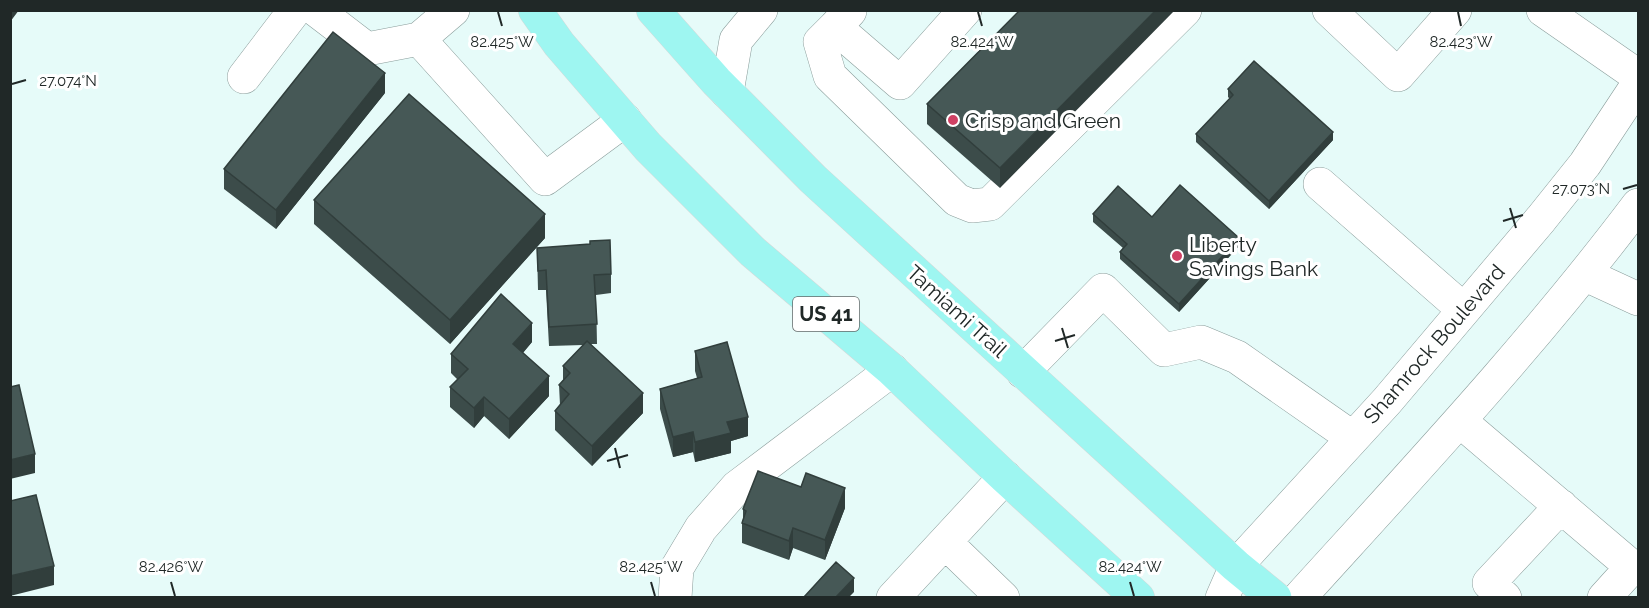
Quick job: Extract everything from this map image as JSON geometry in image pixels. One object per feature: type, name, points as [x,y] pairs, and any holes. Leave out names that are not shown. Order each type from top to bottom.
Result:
[{"type":"main road","name":"US 41","points":[[535,10],[559,44],[648,147],[753,252],[892,370],[1005,477],[1138,597]]},
{"type":"main road","name":"Tamiami Trail","points":[[653,10],[727,92],[813,179],[1236,566],[1275,597]]},
{"type":"street","points":[[244,77],[295,10]]},
{"type":"street","points":[[316,10],[367,49],[419,39],[453,10]]},
{"type":"street","points":[[727,92],[736,40],[761,10]]},
{"type":"street","points":[[965,10],[900,83],[843,19],[820,42],[830,76],[957,200],[972,206],[990,204],[1185,10]]},
{"type":"street","points":[[1337,13],[1398,75],[1455,10]]},
{"type":"street","points":[[1544,10],[1638,76]]},
{"type":"street","points":[[419,39],[545,179],[625,120]]},
{"type":"street","name":"Shamrock Boulevard","points":[[1222,597],[1236,566],[1387,401],[1585,164],[1638,84]]},
{"type":"street","points":[[1320,184],[1464,310]]},
{"type":"street","points":[[1299,597],[1519,355],[1586,275],[1638,205]]},
{"type":"street","points":[[1586,275],[1638,299]]},
{"type":"street","points":[[1023,372],[1103,290],[1164,350],[1201,342],[1237,357],[1353,438]]},
{"type":"street","points":[[675,597],[677,568],[702,528],[736,487],[892,370]]},
{"type":"street","points":[[1460,421],[1632,567],[1604,597]]},
{"type":"street","points":[[899,596],[1005,477]]},
{"type":"street","points":[[1505,597],[1489,584],[1561,506]]},
{"type":"street","points":[[945,542],[1003,597]]},
{"type":"building","points":[[1020,10],[1156,10],[1000,168],[927,104]]},
{"type":"building","points":[[333,32],[385,73],[276,210],[224,169]]},
{"type":"building","points":[[1254,61],[1333,132],[1269,201],[1196,134],[1233,95],[1228,89]]},
{"type":"building","points":[[409,94],[545,214],[450,320],[314,200]]},
{"type":"building","name":"Liberty Savings Bank","points":[[1180,185],[1239,238],[1179,304],[1120,252],[1127,244],[1093,214],[1118,186],[1152,217]]},
{"type":"building","points":[[610,240],[611,274],[594,275],[597,324],[549,327],[546,270],[538,271],[537,248]]},
{"type":"building","points":[[501,294],[532,323],[513,344],[549,376],[509,419],[484,397],[474,408],[450,387],[468,369],[451,354]]},
{"type":"building","points":[[587,341],[643,393],[592,446],[555,411],[569,394],[559,385],[570,373],[563,366]]},
{"type":"building","points":[[727,342],[748,417],[727,422],[731,433],[695,442],[693,432],[673,437],[660,389],[702,377],[695,351]]},
{"type":"building","points":[[19,385],[35,454],[10,460],[10,387]]},
{"type":"building","points":[[758,471],[801,487],[806,473],[845,488],[825,540],[793,528],[789,541],[742,523],[746,511],[743,509]]},
{"type":"building","points":[[36,495],[54,566],[10,576],[10,501]]},
{"type":"building","points":[[836,562],[854,578],[836,597],[804,597]]},
{"type":"place","name":"Crisp and Green","points":[[953,120]]},
{"type":"place","name":"Liberty Savings Bank","points":[[1177,256]]}]
